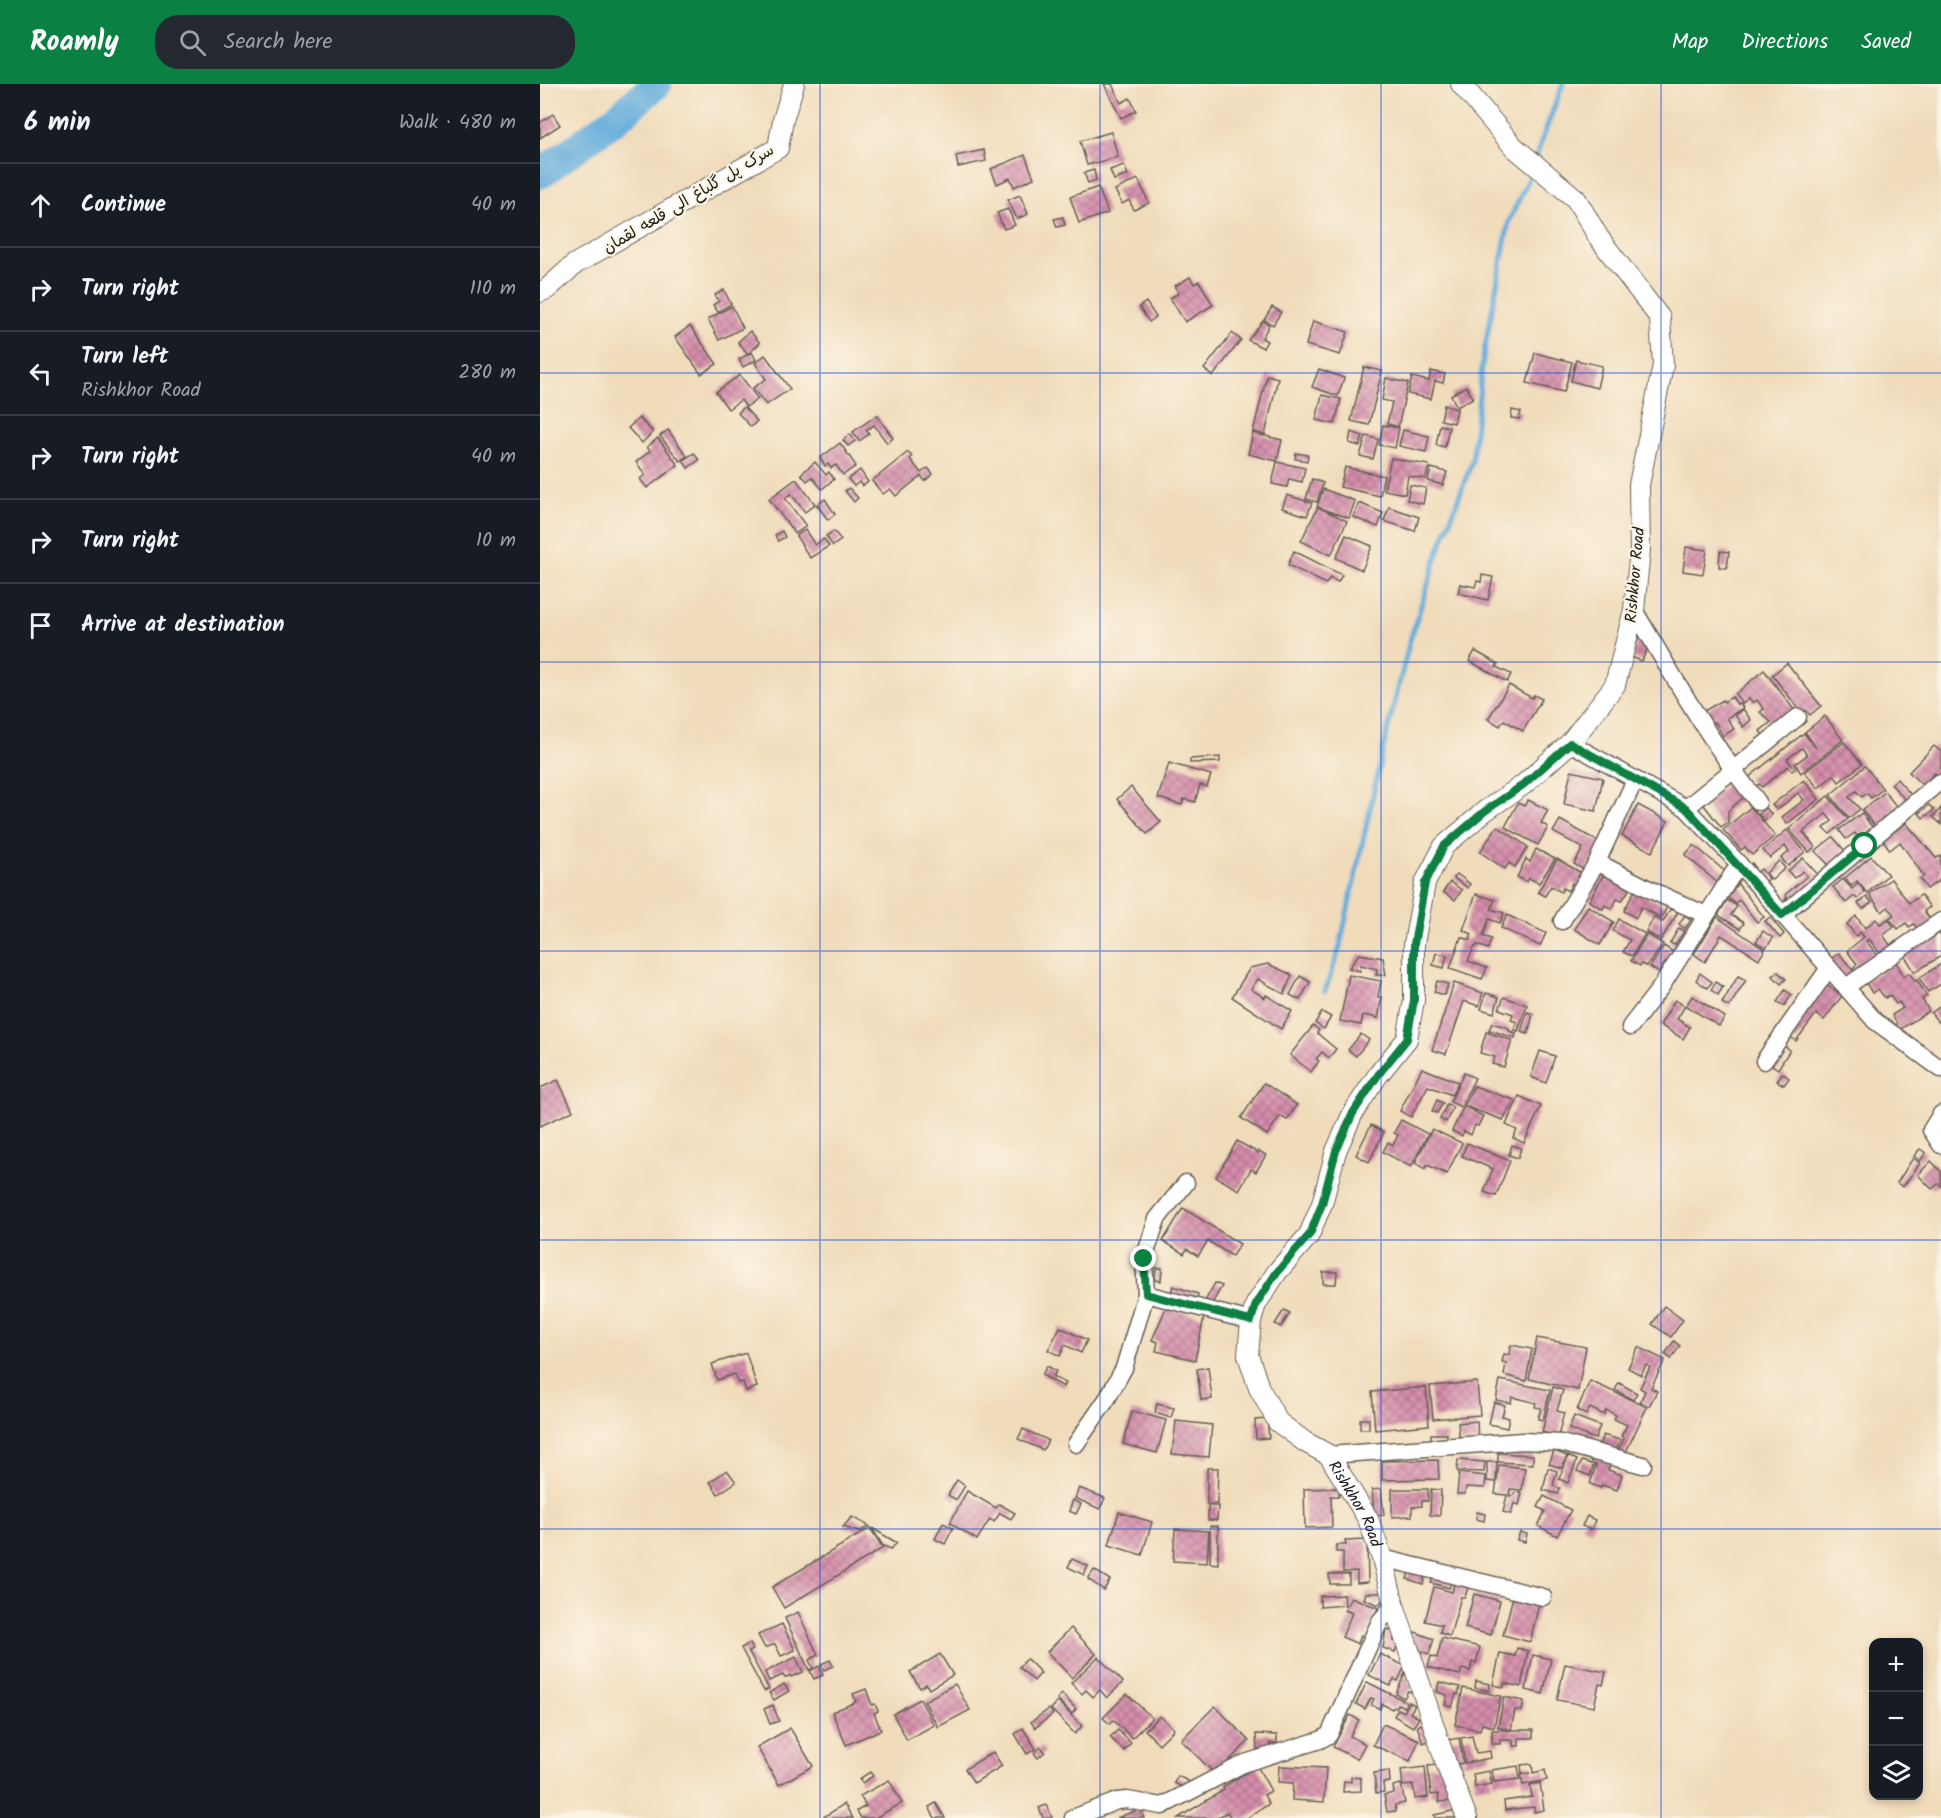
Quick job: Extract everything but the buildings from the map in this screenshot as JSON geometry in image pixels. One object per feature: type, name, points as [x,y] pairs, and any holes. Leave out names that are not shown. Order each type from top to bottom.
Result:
[{"type":"street","name":"سرک پل گلباغ الی قلعه لقمان","points":[[540,292],[547,289],[575,264],[778,148],[783,120],[794,84]]},
{"type":"street","name":"Rishkhor Road","points":[[1461,84],[1514,147],[1576,199],[1599,238],[1659,318],[1663,365],[1639,485],[1640,550],[1634,610],[1615,685],[1570,743],[1523,785],[1485,811],[1444,846],[1425,883],[1414,944],[1414,1000],[1407,1039],[1378,1075],[1353,1113],[1336,1151],[1322,1204],[1310,1234],[1272,1280],[1256,1304],[1251,1321],[1248,1355],[1259,1388],[1278,1422],[1305,1442],[1329,1455],[1368,1519],[1448,1769],[1467,1818]]},
{"type":"street","points":[[1634,610],[1732,770],[1758,802]]},
{"type":"street","points":[[1686,808],[1798,717]]},
{"type":"street","points":[[1570,743],[1686,808],[1739,864],[1875,1022],[1941,1070]]},
{"type":"street","points":[[1562,921],[1597,862],[1635,780]]},
{"type":"street","points":[[1782,915],[1938,783]]},
{"type":"street","points":[[1597,862],[1706,915]]},
{"type":"street","points":[[1630,1027],[1661,987],[1739,864]]},
{"type":"street","points":[[1846,987],[1941,921]]},
{"type":"street","points":[[1764,1061],[1829,968]]},
{"type":"street","points":[[1941,1114],[1931,1130],[1941,1145]]},
{"type":"street","points":[[1076,1444],[1107,1399],[1124,1368],[1146,1294],[1144,1259],[1157,1219],[1186,1183]]},
{"type":"street","points":[[1146,1294],[1251,1321]]},
{"type":"street","points":[[1329,1455],[1523,1441],[1562,1443],[1643,1465]]},
{"type":"street","points":[[1382,1558],[1543,1597]]},
{"type":"street","points":[[1073,1818],[1117,1801],[1127,1800],[1162,1806],[1245,1763],[1320,1740],[1329,1735],[1380,1621],[1394,1605]]},
{"type":"waterway","points":[[540,174],[617,118],[657,84]]},
{"type":"waterway","points":[[1536,159],[1563,84]]},
{"type":"waterway","points":[[1325,991],[1339,950],[1384,745],[1410,640],[1439,550],[1472,462],[1483,357],[1509,221],[1533,170]]},
{"type":"route","points":[[1144,1259],[1146,1294],[1251,1321],[1256,1304],[1277,1272],[1310,1234],[1322,1204],[1336,1151],[1353,1113],[1378,1075],[1407,1039],[1414,1000],[1414,944],[1425,883],[1444,846],[1485,811],[1523,785],[1570,743],[1686,808],[1739,864],[1782,915],[1865,846]]}]
